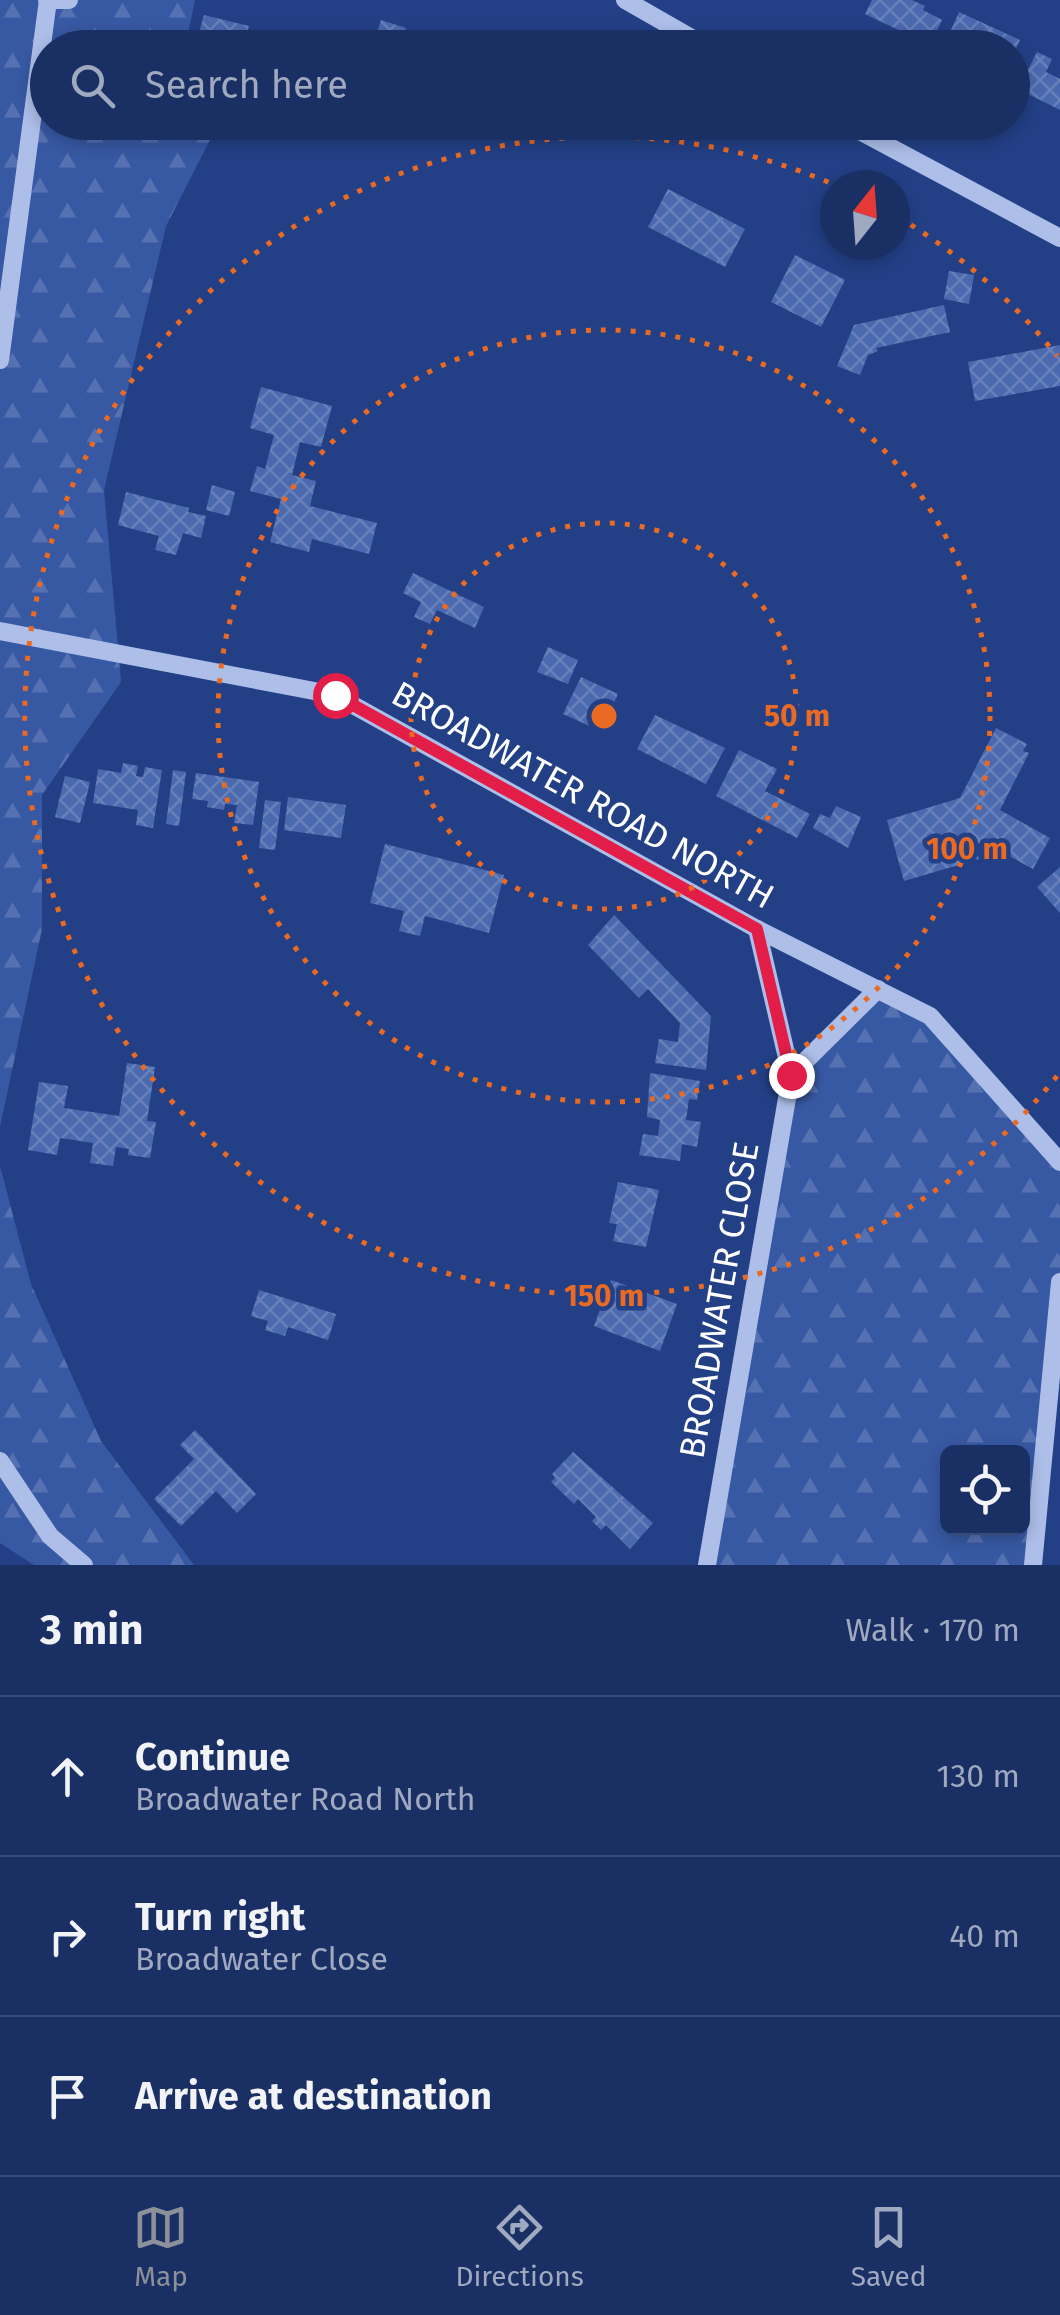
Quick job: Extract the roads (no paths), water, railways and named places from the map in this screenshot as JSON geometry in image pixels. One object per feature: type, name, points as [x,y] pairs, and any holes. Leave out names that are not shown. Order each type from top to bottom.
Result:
[{"type":"street","points":[[43,30],[47,0],[69,0]]},
{"type":"street","points":[[625,0],[678,30]]},
{"type":"street","points":[[0,360],[30,130]]},
{"type":"street","points":[[877,140],[1060,238]]},
{"type":"street","name":"BROADWATER ROAD NORTH","points":[[0,631],[335,695],[757,929],[930,1016],[1060,1162]]},
{"type":"street","name":"BROADWATER CLOSE","points":[[707,1565],[791,1075],[757,929]]},
{"type":"street","points":[[791,1075],[878,989]]},
{"type":"street","points":[[1033,1565],[1060,1282]]},
{"type":"street","points":[[0,1462],[50,1536],[84,1565]]}]
